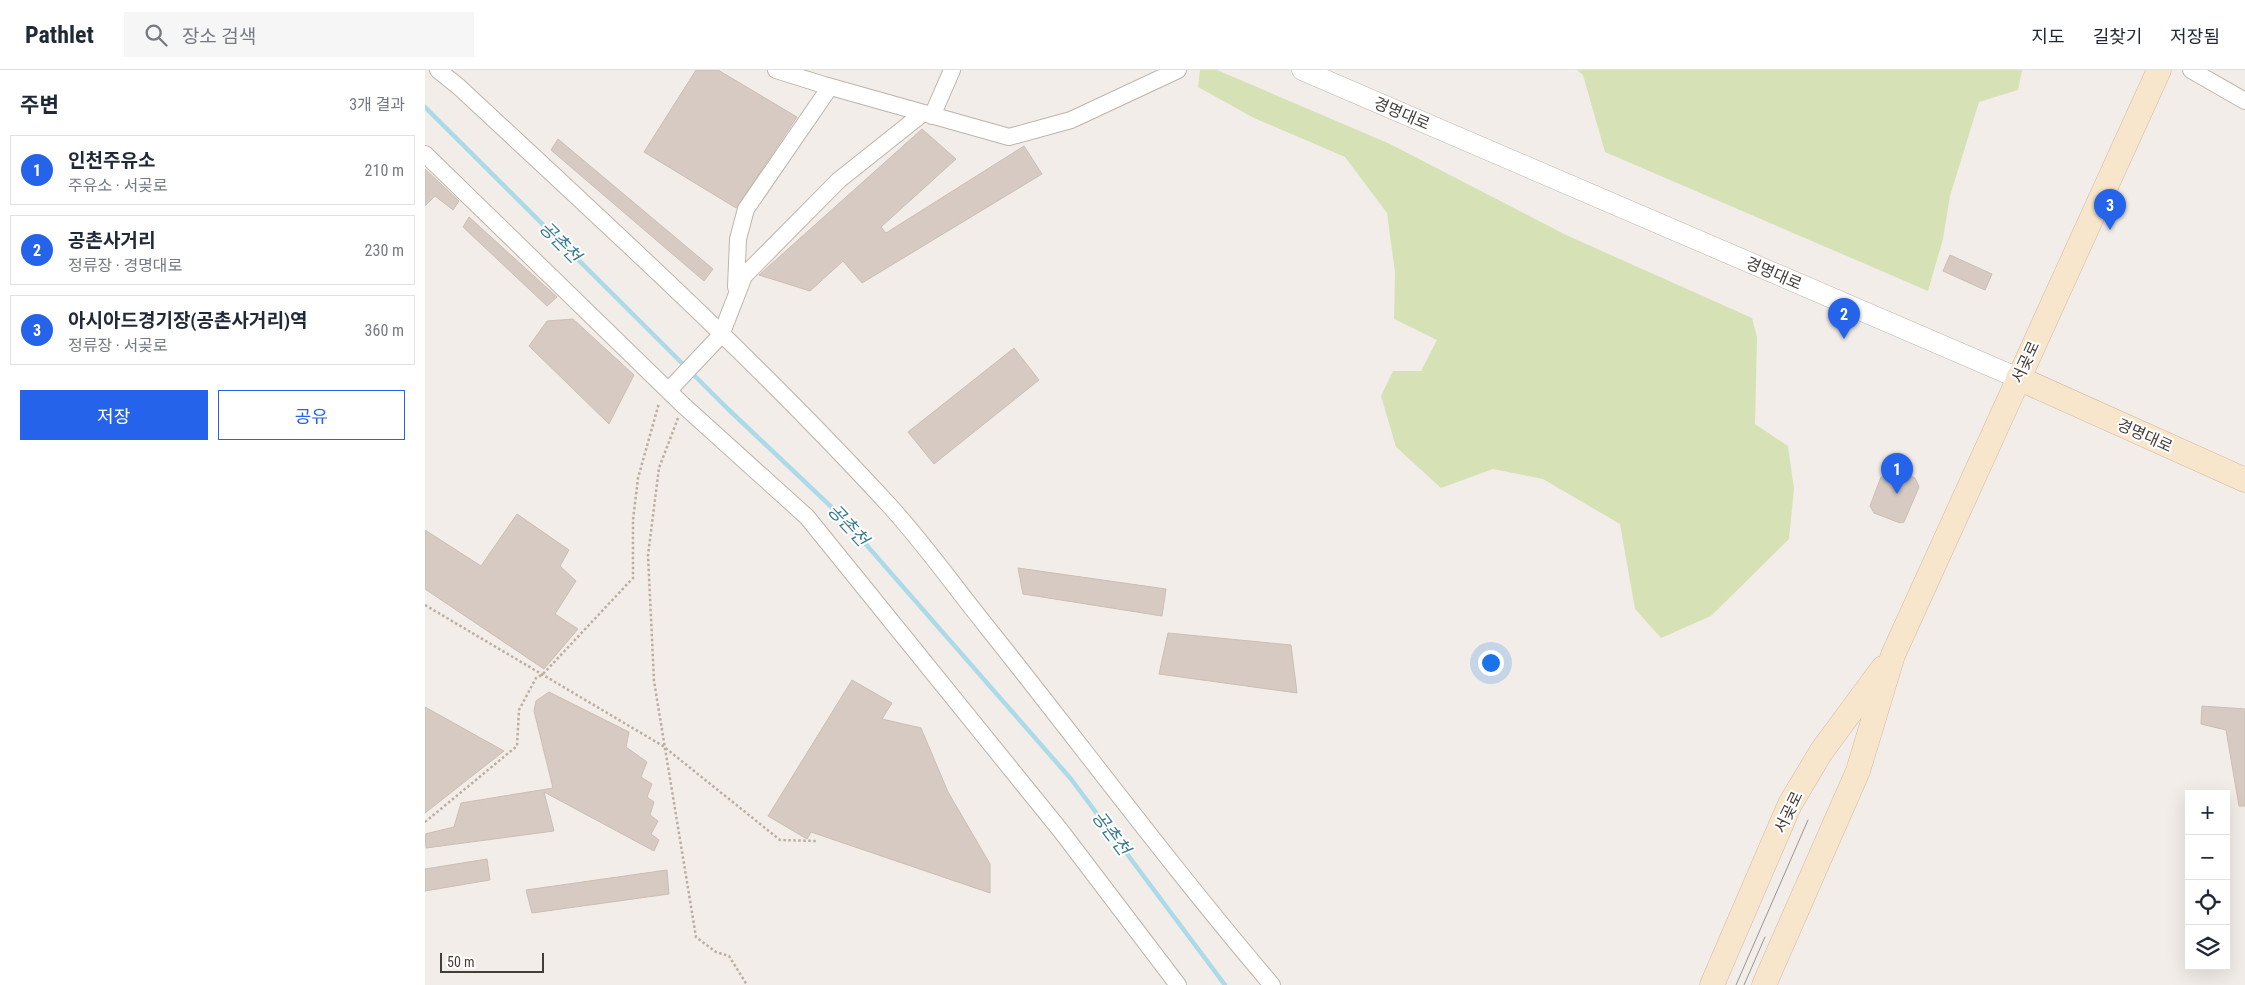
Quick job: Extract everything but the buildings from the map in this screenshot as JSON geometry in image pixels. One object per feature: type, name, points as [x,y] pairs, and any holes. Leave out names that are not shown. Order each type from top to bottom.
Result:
[{"type":"main road","name":"서곶로","points":[[1764,985],[1858,770],[1890,664],[2159,70]]},
{"type":"main road","name":"경명대로","points":[[2018,378],[2245,480]]},
{"type":"main road","name":"서곶로","points":[[1712,985],[1790,804],[1821,752],[1890,664]]},
{"type":"main road","name":"서곶로","points":[[1727,985],[1813,792],[1890,664]]},
{"type":"street","points":[[438,70],[481,107],[889,506],[1074,736],[1214,917],[1272,985]]},
{"type":"street","points":[[776,70],[829,87],[1009,137],[1071,120],[1178,70]]},
{"type":"street","points":[[672,387],[719,338],[744,276],[795,222],[839,180],[927,115],[951,70]]},
{"type":"street","name":"경명대로","points":[[1302,70],[2018,378]]},
{"type":"street","points":[[2191,70],[2245,101]]},
{"type":"street","points":[[736,297],[738,239],[746,210],[829,87]]},
{"type":"street","points":[[425,154],[672,387],[683,405],[807,517],[1061,831],[1178,985]]},
{"type":"path","points":[[425,822],[517,746],[519,710],[536,678],[543,674],[633,578],[633,520],[638,478],[661,398],[672,387]]},
{"type":"path","points":[[683,405],[659,468],[648,555],[653,682],[696,937],[716,952],[729,956],[747,985]]},
{"type":"path","points":[[425,605],[663,746],[780,840],[816,841]]},
{"type":"green space","points":[[1200,70],[1217,70],[1390,144],[1566,235],[1752,318],[1757,337],[1755,424],[1788,446],[1794,489],[1789,539],[1711,616],[1661,638],[1635,609],[1620,524],[1543,479],[1493,469],[1441,488],[1396,447],[1381,396],[1393,371],[1421,371],[1437,340],[1394,319],[1395,273],[1387,213],[1345,157],[1254,118],[1198,87]]},
{"type":"green space","points":[[1577,70],[2022,70],[2018,90],[1979,102],[1950,196],[1943,239],[1928,291],[1605,152],[1583,75]]},
{"type":"waterway","name":"공촌천","points":[[425,107],[728,409],[842,517],[1071,779],[1225,985]]},
{"type":"tram line","points":[[1736,985],[1808,820]]},
{"type":"tram line","points":[[1744,985],[1765,937]]},
{"type":"place","name":"아시아드경기장(공촌사거리)역","points":[[2110,230]]},
{"type":"place","name":"공촌사거리","points":[[1844,339]]},
{"type":"place","name":"인천주유소","points":[[1897,494]]}]
